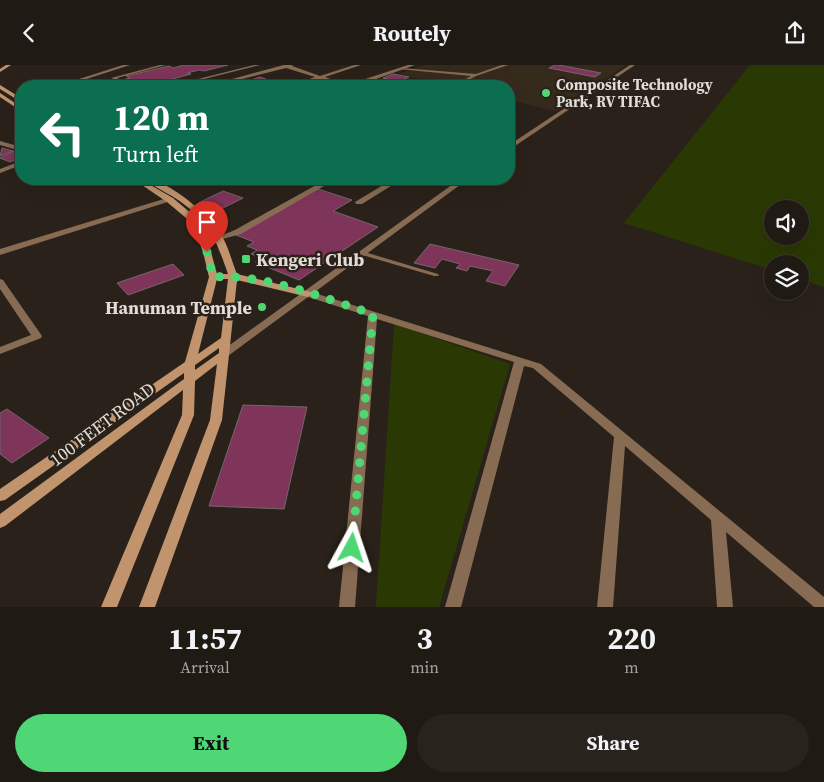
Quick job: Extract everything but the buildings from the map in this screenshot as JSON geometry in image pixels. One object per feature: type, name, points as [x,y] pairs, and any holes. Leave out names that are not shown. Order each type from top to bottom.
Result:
[{"type":"main road","points":[[0,71],[10,65]]},
{"type":"main road","points":[[0,87],[15,96]]},
{"type":"main road","points":[[0,95],[15,105]]},
{"type":"main road","points":[[109,607],[188,415],[190,364],[213,277],[207,252],[196,222],[170,200],[146,185]]},
{"type":"main road","points":[[147,607],[216,420],[234,276],[219,238],[206,219],[179,197],[159,185]]},
{"type":"main road","points":[[213,277],[234,276],[308,294]]},
{"type":"main road","name":"100 FEET ROAD","points":[[0,497],[226,339]]},
{"type":"main road","name":"100 FEET ROAD","points":[[0,522],[224,354]]},
{"type":"street","points":[[79,80],[128,65]]},
{"type":"street","points":[[232,80],[286,65],[329,80]]},
{"type":"street","points":[[311,80],[359,65]]},
{"type":"street","points":[[366,80],[413,65]]},
{"type":"street","points":[[515,144],[633,65]]},
{"type":"street","points":[[369,79],[373,80]]},
{"type":"street","points":[[0,143],[15,147]]},
{"type":"street","points":[[0,171],[15,165]]},
{"type":"street","points":[[219,238],[238,232],[321,185]]},
{"type":"street","points":[[360,203],[388,185]]},
{"type":"street","points":[[224,354],[456,185]]},
{"type":"street","points":[[0,252],[170,200]]},
{"type":"street","points":[[0,282],[37,336],[0,351]]},
{"type":"street","points":[[308,294],[537,366],[824,606]]},
{"type":"street","points":[[347,607],[373,314]]},
{"type":"street","points":[[453,607],[520,361]]},
{"type":"street","points":[[605,607],[620,435]]},
{"type":"street","points":[[718,517],[725,607]]},
{"type":"lane","points":[[118,80],[113,78],[164,65]]},
{"type":"lane","points":[[197,80],[258,65]]},
{"type":"lane","points":[[466,80],[506,65]]},
{"type":"lane","points":[[538,65],[544,66]]},
{"type":"lane","points":[[401,69],[476,75]]},
{"type":"lane","points":[[362,253],[436,275]]},
{"type":"shaded area","name":"Composite Technology Park, RV TIFAC","points":[[424,65],[626,65],[556,111],[515,101],[515,80],[425,80],[398,74]]},
{"type":"green space","points":[[750,65],[824,65],[824,287],[809,282],[809,255],[764,255],[764,267],[624,223]]},
{"type":"green space","points":[[394,324],[510,364],[439,607],[376,607]]},
{"type":"place","name":"Composite Technology Park, RV TIFAC","points":[[546,93]]},
{"type":"place","name":"Kengeri Club","points":[[246,259]]},
{"type":"place","name":"Hanuman Temple","points":[[262,307]]},
{"type":"route","points":[[207,252],[213,277],[234,276],[271,283],[373,314],[352,548]]}]
